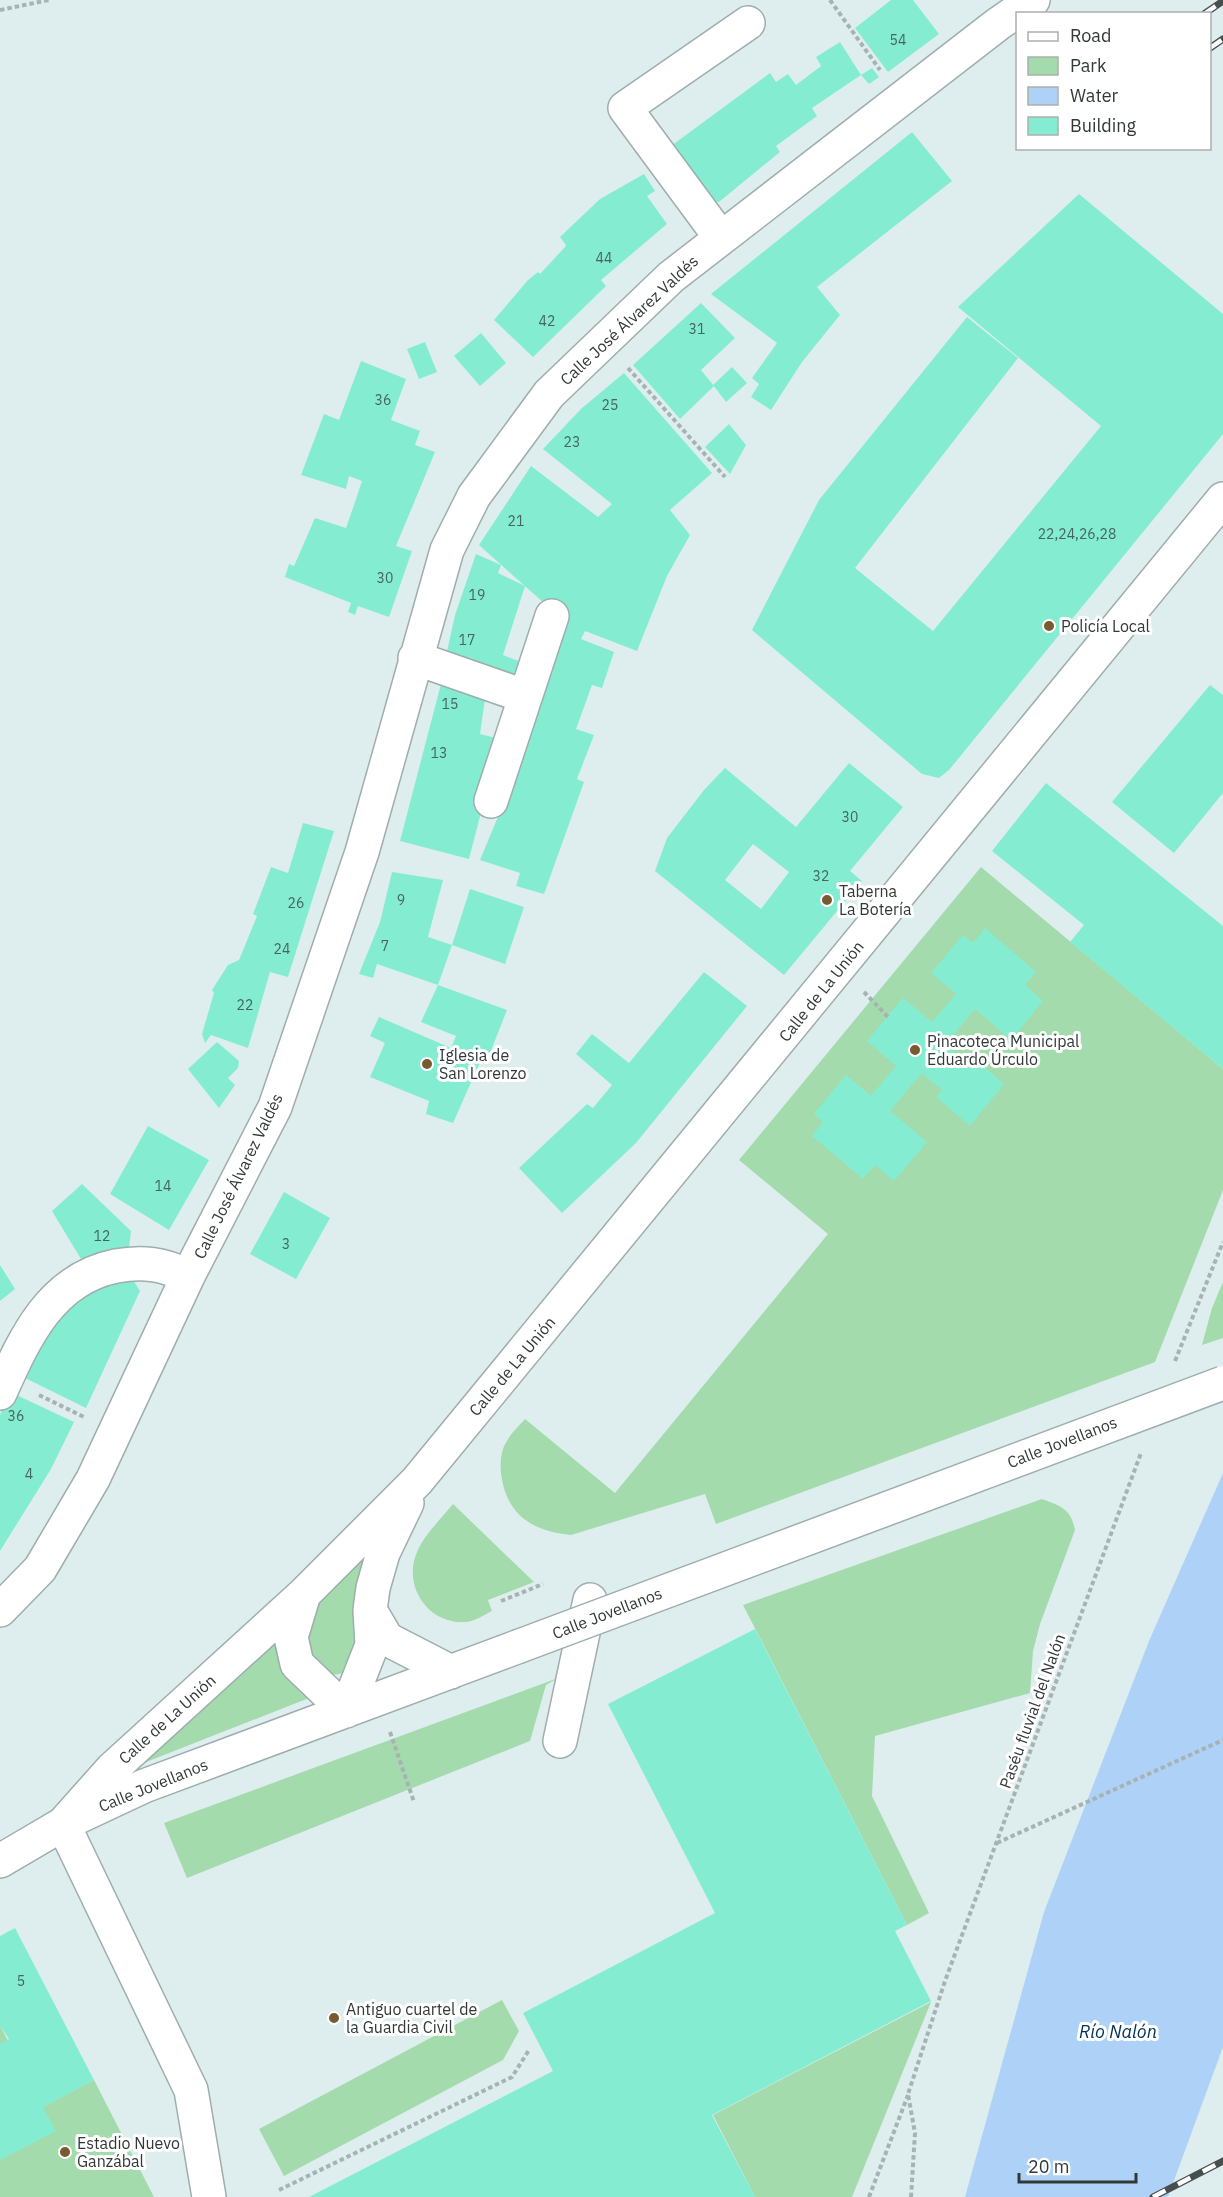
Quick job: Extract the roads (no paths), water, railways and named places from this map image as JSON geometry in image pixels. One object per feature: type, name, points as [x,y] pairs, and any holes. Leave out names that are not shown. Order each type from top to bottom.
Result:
[{"type":"street","name":"Calle José Álvarez Valdés","points":[[1017,12],[1033,0]]},
{"type":"street","name":"Calle José Álvarez Valdés","points":[[0,1610],[40,1569],[117,1433],[188,1276],[275,1107],[362,852],[447,550],[474,496],[549,394],[672,277],[1016,13]]},
{"type":"street","points":[[722,238],[625,108],[748,23]]},
{"type":"street","name":"Calle de La Unión","points":[[63,1824],[112,1769],[304,1594],[417,1481],[1223,499]]},
{"type":"street","points":[[491,801],[552,616]]},
{"type":"street","points":[[415,658],[524,696]]},
{"type":"street","points":[[3,1386],[39,1317],[56,1296],[74,1282],[98,1270],[136,1262],[166,1266],[188,1276]]},
{"type":"street","name":"Calle Jovellanos","points":[[0,1861],[63,1824],[144,1786],[1223,1383]]},
{"type":"street","name":"Calle de La Unión","points":[[304,1594],[291,1637],[297,1664],[346,1711],[372,1645],[370,1610],[373,1588],[383,1553],[417,1481]]},
{"type":"street","points":[[560,1741],[590,1600]]},
{"type":"street","points":[[370,1610],[387,1640],[451,1672]]},
{"type":"street","points":[[63,1824],[191,2090],[209,2197]]},
{"type":"water","name":"Río Nalón","points":[[1223,1473],[1223,2047],[1168,2197],[965,2197],[1044,1912],[1149,1641]]},
{"type":"railway","points":[[1207,12],[1223,1]]},
{"type":"railway","points":[[1211,47],[1223,39]]},
{"type":"railway","points":[[1153,2197],[1223,2161]]},
{"type":"place","name":"Policía Local","points":[[1049,626]]},
{"type":"place","name":"Taberna La Botería","points":[[827,900]]},
{"type":"place","name":"Pinacoteca Municipal Eduardo Úrculo","points":[[915,1050]]},
{"type":"place","name":"Iglesia de San Lorenzo","points":[[427,1064]]},
{"type":"place","name":"Antiguo cuartel de la Guardia Civil","points":[[334,2018]]},
{"type":"place","name":"Estadio Nuevo Ganzábal","points":[[65,2152]]}]
